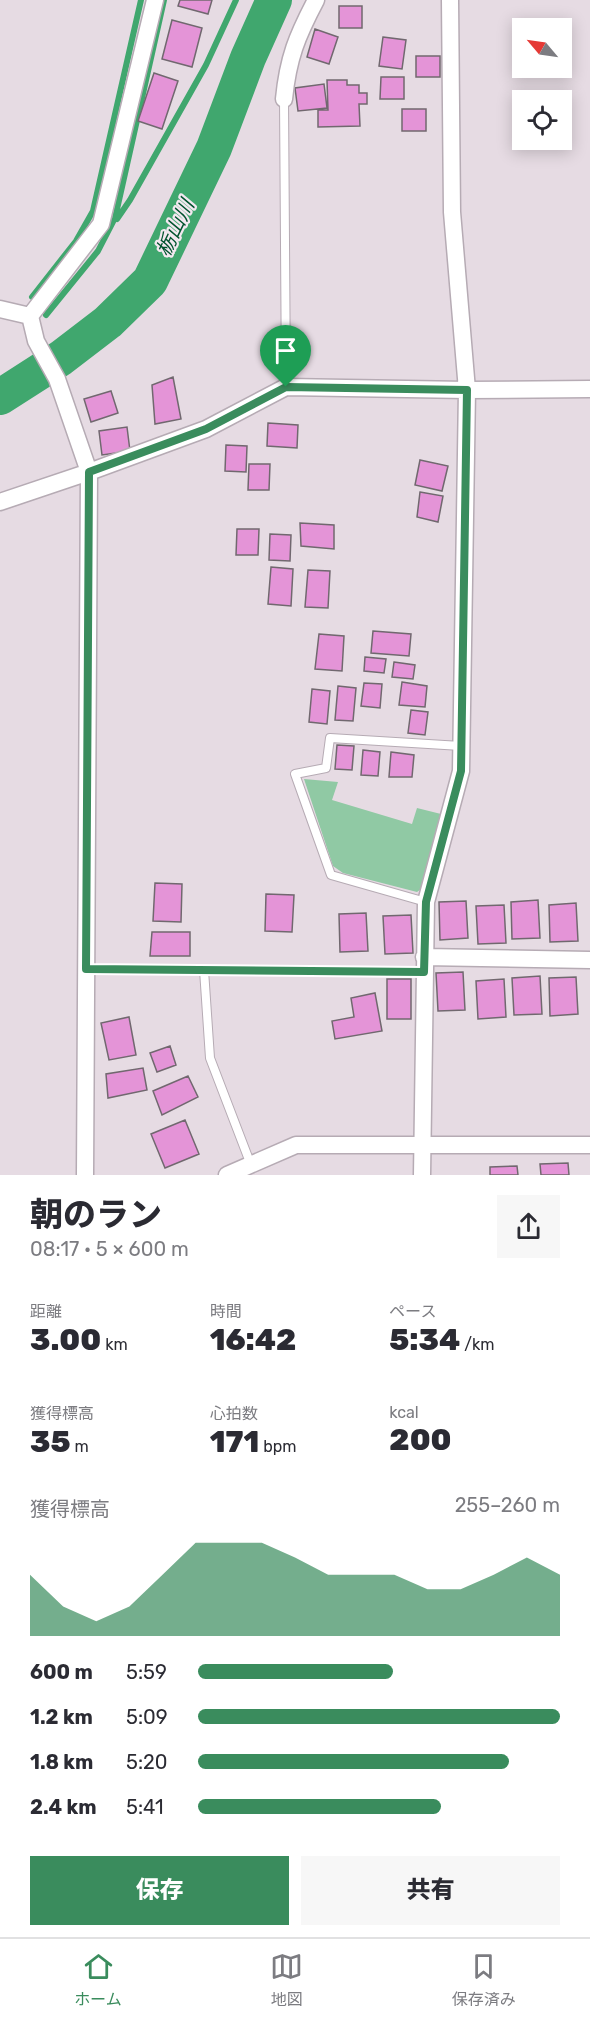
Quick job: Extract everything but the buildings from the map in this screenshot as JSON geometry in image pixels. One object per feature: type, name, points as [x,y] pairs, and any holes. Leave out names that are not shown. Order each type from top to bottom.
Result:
[{"type":"street","points":[[30,316],[101,224],[154,0]]},
{"type":"street","points":[[284,99],[288,66],[298,35],[316,0]]},
{"type":"street","points":[[422,1175],[426,902],[461,771],[467,390],[452,212],[450,0]]},
{"type":"street","points":[[0,309],[30,316]]},
{"type":"street","points":[[30,316],[36,341],[57,379],[89,472],[85,1175]]},
{"type":"street","points":[[0,502],[206,429],[286,387],[467,390],[590,389]]},
{"type":"street","points":[[424,965],[590,960]]},
{"type":"street","points":[[228,1175],[296,1145],[590,1145]]},
{"type":"lane","points":[[284,99],[286,387]]},
{"type":"lane","points":[[426,902],[331,875],[296,774],[326,768],[330,738],[461,746]]},
{"type":"lane","points":[[86,969],[204,970],[424,965]]},
{"type":"lane","points":[[204,970],[210,1058],[251,1165]]},
{"type":"green space","points":[[304,779],[338,782],[332,800],[412,824],[417,808],[441,814],[421,889],[417,892],[343,873],[333,866]]},
{"type":"waterway","points":[[32,297],[76,241],[93,211],[141,0]]},
{"type":"waterway","points":[[46,315],[98,251],[115,218],[164,0]]},
{"type":"waterway","points":[[117,219],[206,65],[236,0]]},
{"type":"waterway","name":"栃山川","points":[[0,397],[61,358],[108,322],[150,281],[214,148],[248,58],[274,0]]},
{"type":"route","points":[[286,387],[467,390],[461,771],[426,902],[424,972],[86,969],[89,472],[206,429],[286,387]]}]
